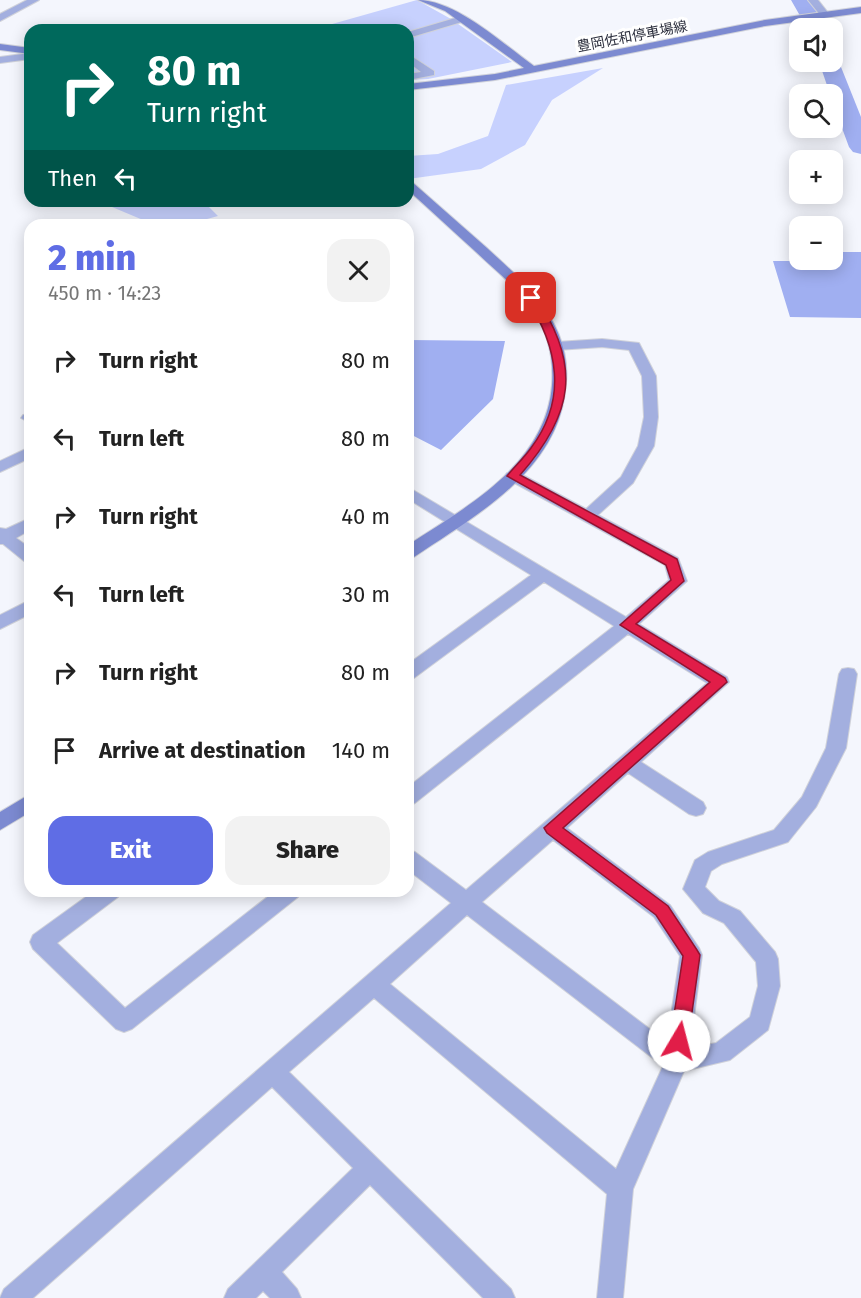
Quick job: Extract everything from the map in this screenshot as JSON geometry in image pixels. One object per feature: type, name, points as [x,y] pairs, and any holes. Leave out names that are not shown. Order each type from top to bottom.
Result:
[{"type":"street","points":[[0,18],[34,0]]},
{"type":"street","points":[[423,0],[448,9],[533,70]]},
{"type":"street","points":[[813,0],[820,14]]},
{"type":"street","name":"豊岡佐和停車場線","points":[[414,86],[463,82],[802,17],[861,10]]},
{"type":"street","points":[[414,33],[462,20]]},
{"type":"street","points":[[0,47],[24,50]]},
{"type":"street","points":[[0,60],[24,57]]},
{"type":"street","points":[[414,62],[430,74],[414,76]]},
{"type":"street","points":[[414,189],[515,280],[546,320],[557,346],[561,370],[558,399],[552,423],[537,449],[513,476],[456,521],[414,548]]},
{"type":"street","points":[[557,346],[602,343],[634,346],[649,376],[651,417],[646,446],[627,480],[587,516]]},
{"type":"street","points":[[0,467],[24,455]]},
{"type":"street","points":[[414,793],[627,625],[678,581],[672,562],[513,476]]},
{"type":"street","points":[[13,1298],[720,682],[414,496]]},
{"type":"street","points":[[24,526],[2,536],[24,552]]},
{"type":"street","points":[[414,669],[544,574]]},
{"type":"street","points":[[0,623],[24,609]]},
{"type":"street","points":[[414,862],[676,1062],[722,1052],[760,1023],[769,986],[767,959],[732,917],[711,908],[694,889],[702,866],[715,858],[781,836],[810,802],[836,748],[848,674]]},
{"type":"street","points":[[627,763],[696,808]]},
{"type":"street","points":[[0,822],[24,806]]},
{"type":"street","points":[[552,828],[662,911],[691,955],[676,1062],[620,1189],[610,1298]]},
{"type":"street","points":[[103,897],[41,942],[124,1022],[282,897]]},
{"type":"street","points":[[374,984],[620,1189]]},
{"type":"street","points":[[273,1072],[502,1298]]},
{"type":"street","points":[[237,1298],[370,1168]]},
{"type":"street","points":[[264,1272],[288,1298]]},
{"type":"shaded area","points":[[417,0],[451,19],[512,62],[414,80],[414,24],[332,24]]},
{"type":"shaded area","points":[[603,68],[552,100],[525,145],[481,169],[414,178],[414,156],[438,154],[488,136],[506,85]]},
{"type":"shaded area","points":[[112,207],[209,207],[218,216],[207,219],[141,219]]},
{"type":"shaded area","points":[[843,252],[861,252],[861,318],[790,317],[773,261],[789,261],[789,270],[843,270]]},
{"type":"shaded area","points":[[414,340],[505,341],[493,399],[441,450],[414,436]]},
{"type":"waterway","points":[[801,0],[811,18]]},
{"type":"waterway","points":[[833,72],[861,147]]},
{"type":"route","points":[[531,298],[546,320],[556,345],[561,370],[558,399],[552,423],[537,449],[513,476],[672,562],[678,581],[627,625],[720,682],[552,828],[662,911],[691,955],[679,1041]]}]
